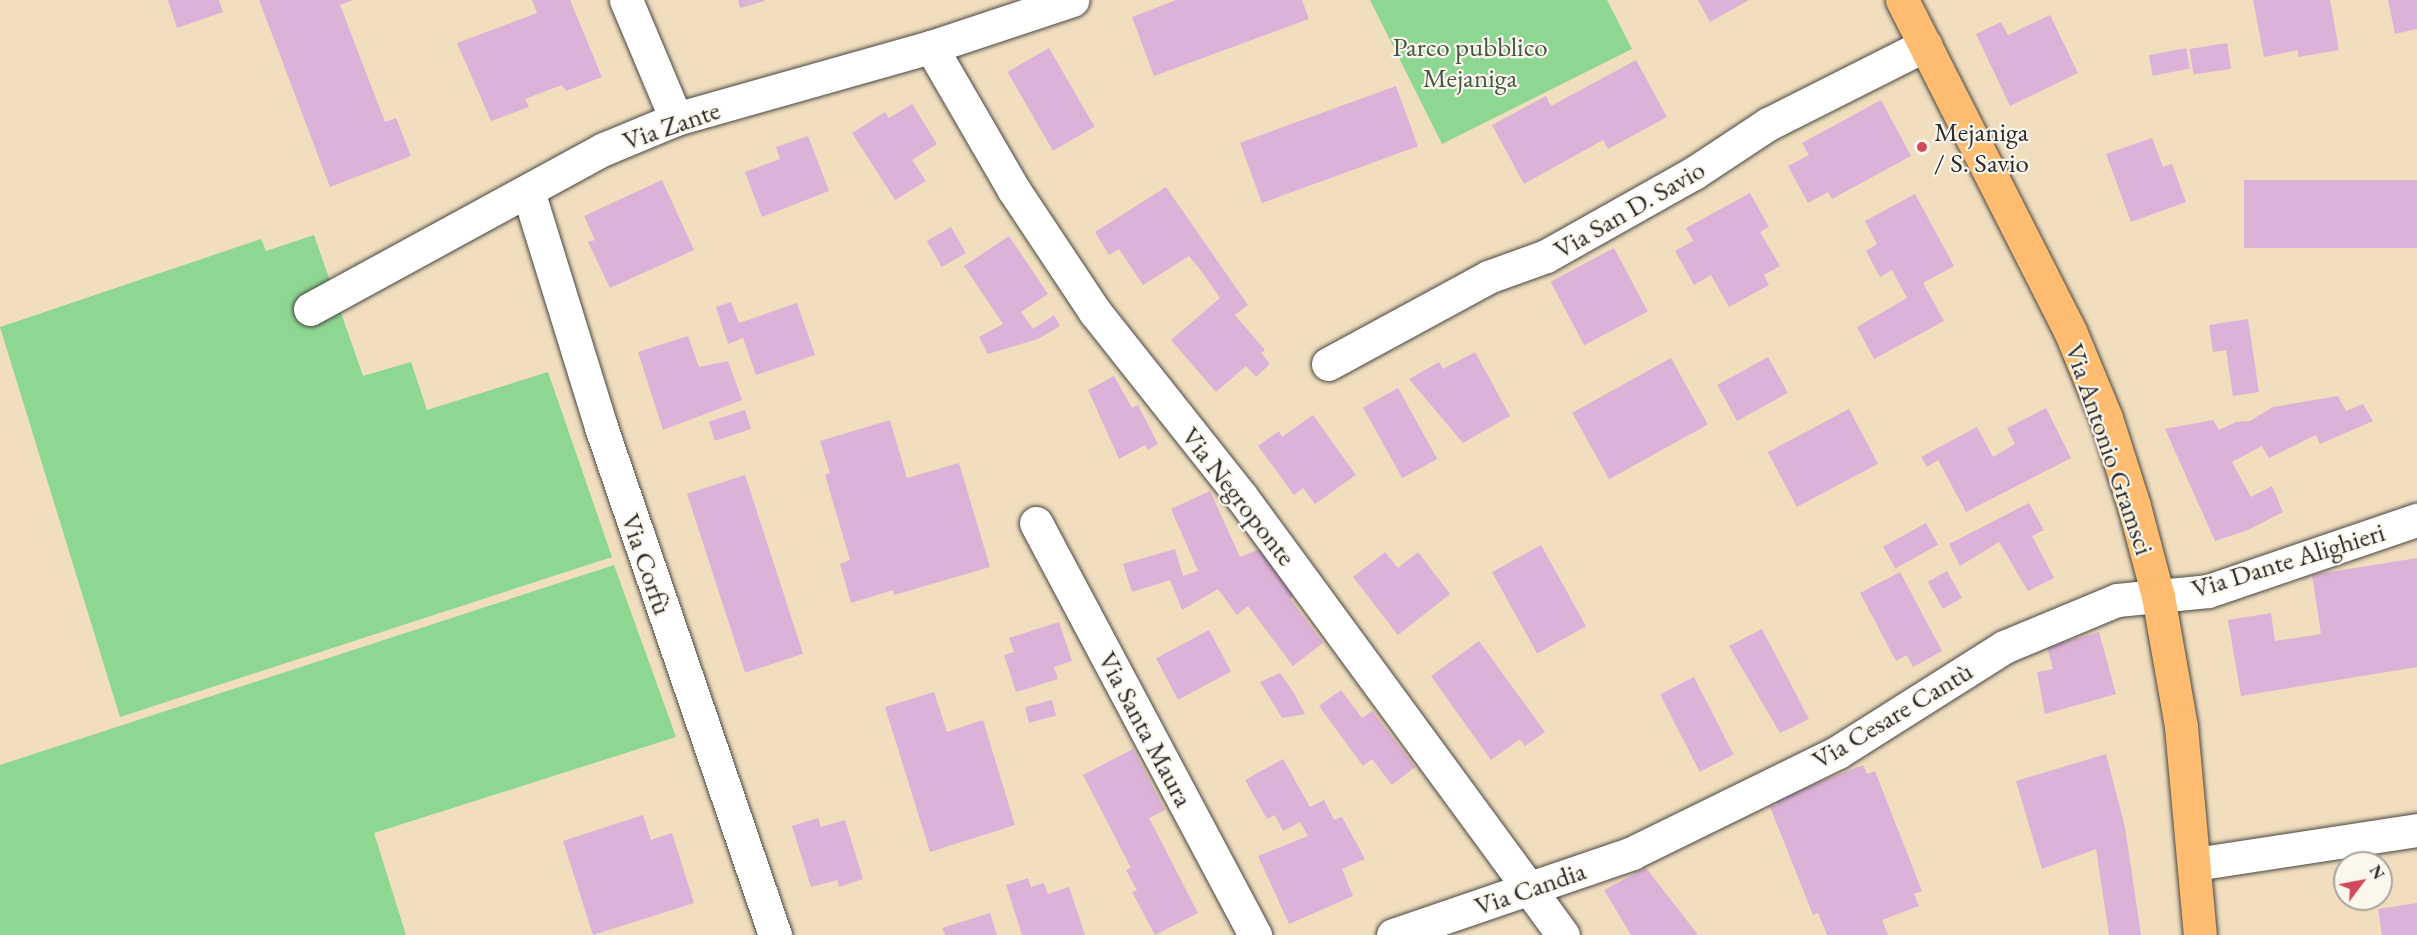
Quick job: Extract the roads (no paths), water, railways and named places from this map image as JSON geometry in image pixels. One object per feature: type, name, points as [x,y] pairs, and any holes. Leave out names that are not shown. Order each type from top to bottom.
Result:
[{"type":"main road","name":"Via Antonio Gramsci","points":[[1902,0],[2070,331],[2106,418],[2158,596],[2181,727],[2200,935]]},
{"type":"street","points":[[626,0],[676,119]]},
{"type":"street","name":"Via Zante","points":[[310,309],[604,148],[676,119],[931,47],[1065,2]]},
{"type":"street","name":"Via San D. Savio","points":[[1328,364],[1488,277],[1546,256],[1694,173],[1768,124],[1925,45]]},
{"type":"street","name":"Via Negroponte","points":[[931,47],[1014,190],[1095,312],[1241,496],[1532,888],[1563,935]]},
{"type":"street","name":"Via Corfù","points":[[528,191],[601,427],[775,935]]},
{"type":"street","name":"Via Dante Alighieri","points":[[2158,596],[2208,591],[2417,520]]},
{"type":"street","name":"Via Santa Maura","points":[[1036,523],[1255,935]]},
{"type":"street","name":"Via Cesare Cantù","points":[[1632,853],[1838,752],[2004,647],[2117,600],[2158,596]]},
{"type":"street","points":[[2195,864],[2417,830]]},
{"type":"street","name":"Via Candia","points":[[1393,935],[1632,853]]},
{"type":"place","name":"Mejaniga / S. Savio","points":[[1922,147]]},
{"type":"park label","name":"Parco pubblico Mejaniga","points":[[1470,62]]}]
